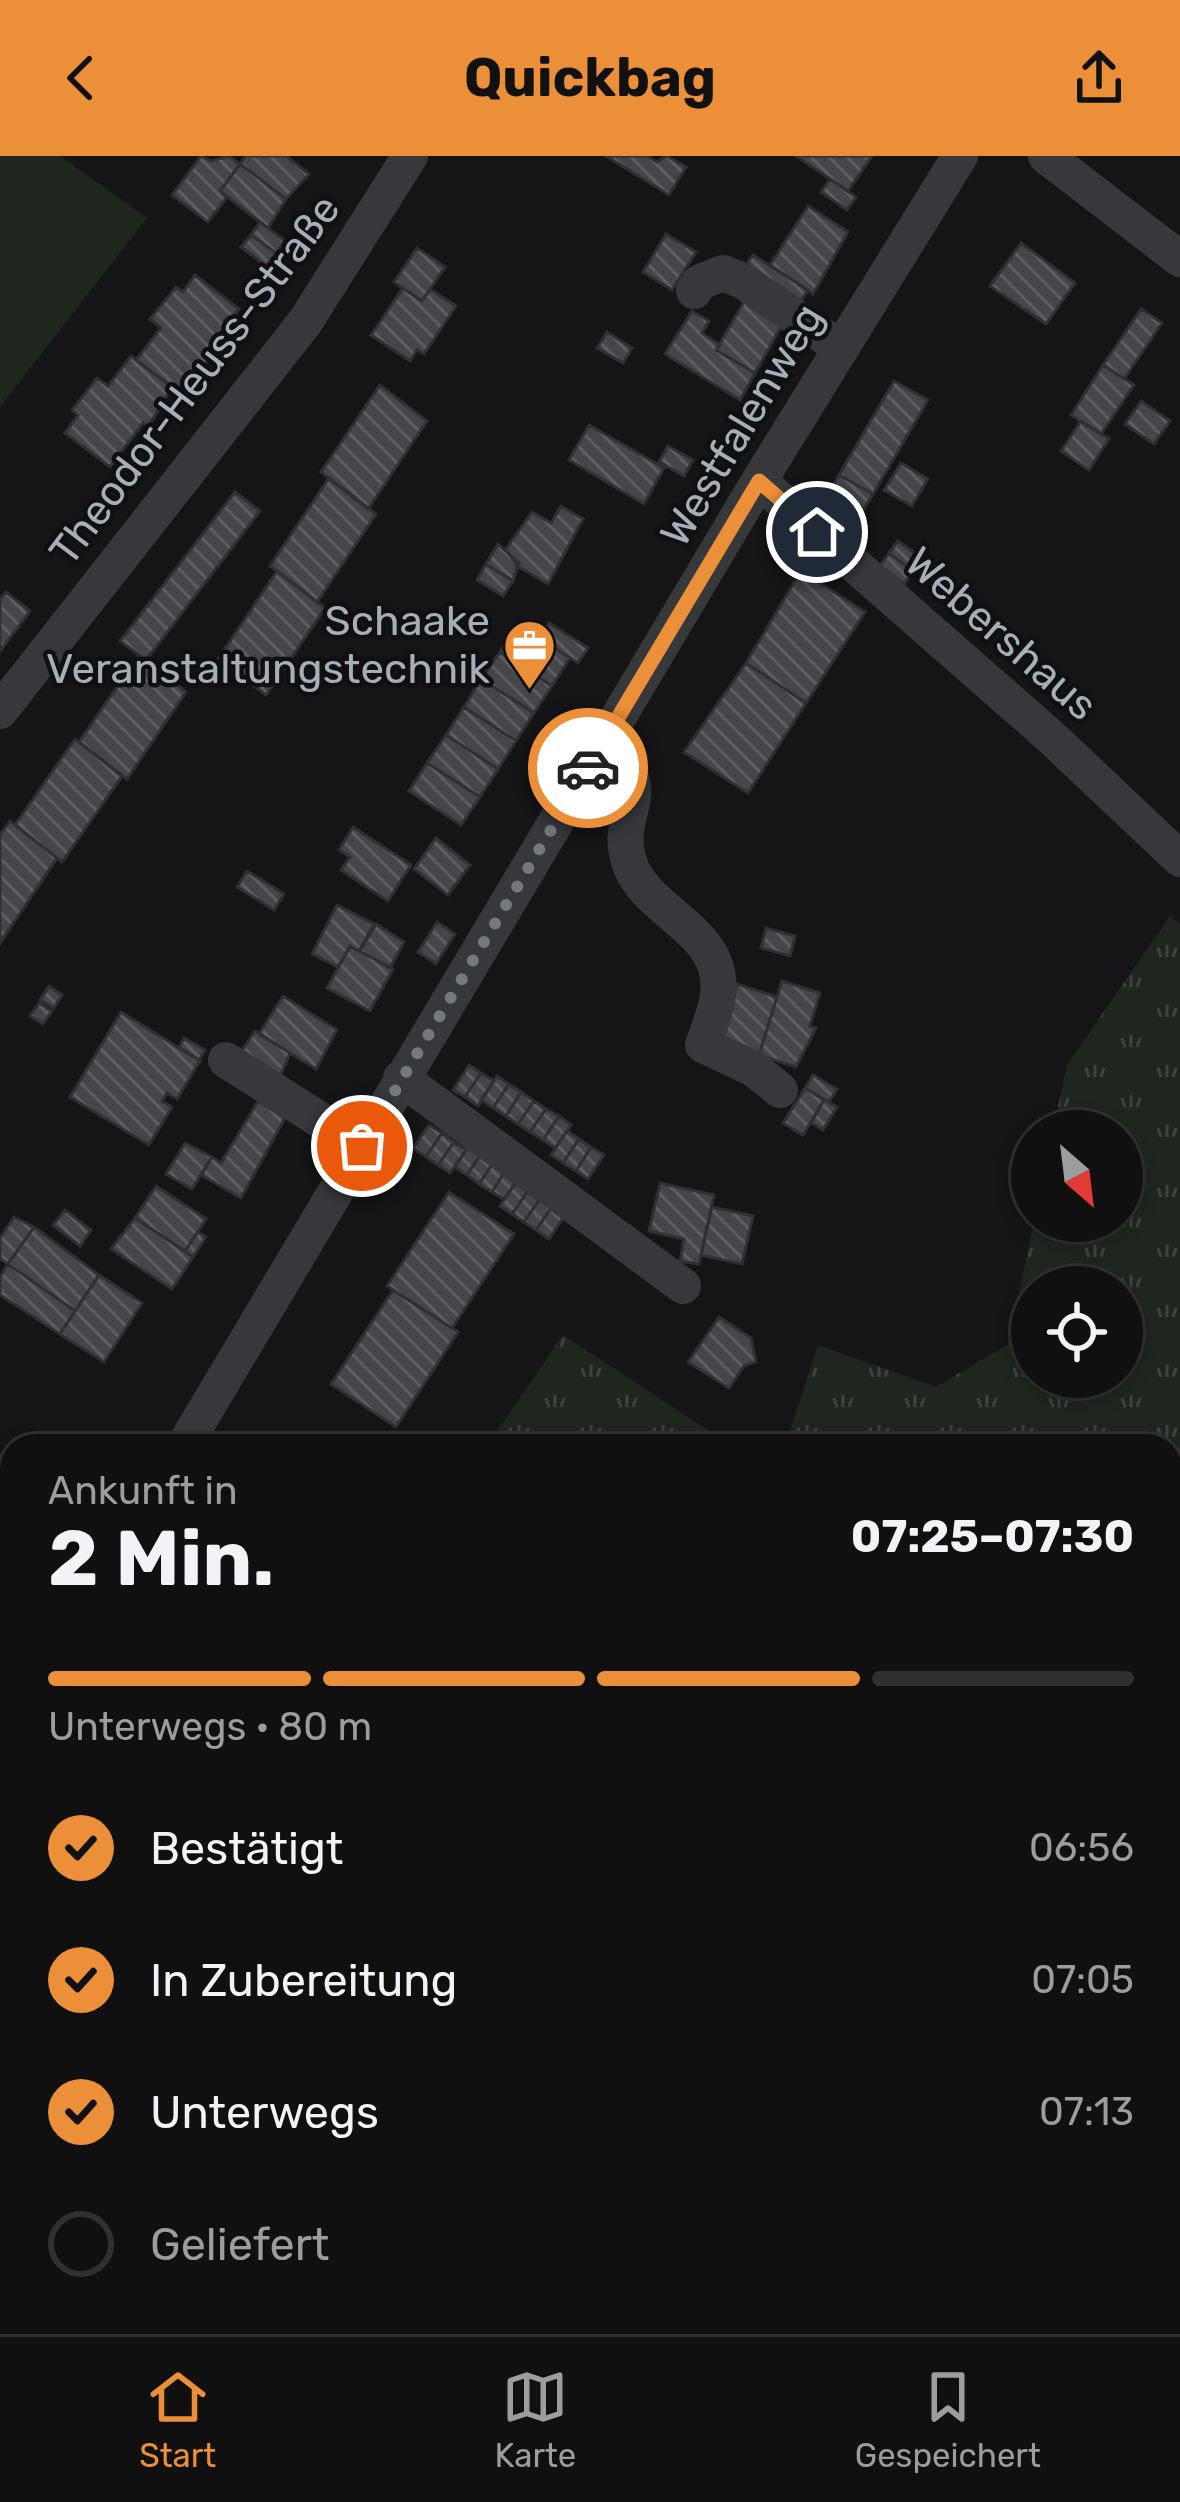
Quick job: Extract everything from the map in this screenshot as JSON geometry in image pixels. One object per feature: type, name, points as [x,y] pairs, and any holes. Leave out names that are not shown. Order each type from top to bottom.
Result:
[{"type":"street","name":"Theodor-Heuss-Straße","points":[[0,711],[305,322],[410,156]]},
{"type":"street","name":"Westfalenweg","points":[[191,1434],[759,481],[960,156]]},
{"type":"street","points":[[1046,156],[1180,259]]},
{"type":"street","points":[[694,291],[700,282],[723,273],[743,281],[841,348]]},
{"type":"street","name":"Webershaus","points":[[759,481],[1052,736],[1180,859]]},
{"type":"street","points":[[603,743],[627,763],[637,788],[625,851],[634,874],[714,959],[721,991],[703,1045],[754,1069],[780,1090]]},
{"type":"street","points":[[226,1060],[362,1146]]},
{"type":"street","points":[[401,1078],[683,1286]]},
{"type":"green space","points":[[0,156],[60,156],[147,218],[0,407]]},
{"type":"green space","points":[[1170,916],[1180,924],[1180,1434],[789,1434],[818,1345],[936,1387],[1008,1344],[1011,1330],[1011,1398],[1143,1398],[1143,1266],[1024,1266],[1030,1242],[1143,1242],[1143,1110],[1057,1110],[1067,1065]]},
{"type":"green space","points":[[563,1335],[714,1434],[495,1434]]},
{"type":"building","points":[[201,156],[211,161],[229,156],[240,164],[220,191],[227,197],[208,222],[172,195]]},
{"type":"building","points":[[246,156],[286,156],[309,174],[286,199],[240,164]]},
{"type":"building","points":[[606,156],[647,156],[657,162],[667,156],[686,167],[669,195]]},
{"type":"building","points":[[796,156],[872,156],[848,191]]},
{"type":"building","points":[[240,164],[286,199],[268,228],[220,191]]},
{"type":"building","points":[[830,179],[856,197],[847,210],[821,192]]},
{"type":"building","points":[[808,206],[848,232],[813,294],[770,265]]},
{"type":"building","points":[[260,222],[285,241],[276,253],[251,235]]},
{"type":"building","points":[[666,234],[696,252],[672,290],[643,272]]},
{"type":"building","points":[[251,235],[276,253],[266,266],[241,247]]},
{"type":"building","points":[[1021,243],[1075,283],[1046,324],[990,286]]},
{"type":"building","points":[[417,248],[445,267],[422,301],[394,282]]},
{"type":"building","points":[[753,255],[808,290],[797,307],[742,271]]},
{"type":"building","points":[[195,275],[239,309],[205,353],[211,357],[202,368],[198,364],[177,391],[136,360],[161,328],[150,319],[176,287],[183,292]]},
{"type":"building","points":[[403,288],[422,301],[430,289],[456,306],[424,354],[417,350],[410,361],[371,335]]},
{"type":"building","points":[[745,300],[783,323],[755,373],[716,350]]},
{"type":"building","points":[[1141,309],[1162,323],[1124,379],[1103,365]]},
{"type":"building","points":[[692,311],[709,321],[702,333],[720,345],[716,350],[755,373],[740,400],[665,354]]},
{"type":"building","points":[[607,332],[632,348],[623,363],[597,348]]},
{"type":"building","points":[[131,356],[172,387],[148,427],[143,423],[110,467],[65,433],[78,415],[72,410],[97,378],[108,386]]},
{"type":"building","points":[[1103,365],[1134,385],[1101,434],[1071,415]]},
{"type":"building","points":[[894,381],[928,400],[873,494],[839,475]]},
{"type":"building","points":[[380,385],[427,421],[368,509],[321,472]]},
{"type":"building","points":[[1141,401],[1170,421],[1154,444],[1125,424]]},
{"type":"building","points":[[1081,421],[1109,439],[1089,470],[1061,451]]},
{"type":"building","points":[[589,425],[664,468],[644,504],[569,460]]},
{"type":"building","points":[[668,446],[693,460],[684,476],[659,462]]},
{"type":"building","points":[[901,463],[928,479],[912,506],[884,490]]},
{"type":"building","points":[[839,475],[873,494],[855,524],[822,505]]},
{"type":"building","points":[[329,478],[376,514],[317,602],[270,566]]},
{"type":"building","points":[[235,492],[260,511],[146,660],[120,641]]},
{"type":"building","points":[[561,506],[583,519],[548,584],[517,566],[506,549],[532,512],[551,523]]},
{"type":"building","points":[[898,541],[922,558],[913,571],[889,553]]},
{"type":"building","points":[[498,544],[519,563],[513,581],[486,564]]},
{"type":"building","points":[[889,553],[913,571],[904,584],[880,566]]},
{"type":"building","points":[[486,564],[513,581],[503,596],[477,580]]},
{"type":"building","points":[[277,571],[325,608],[266,695],[218,659]]},
{"type":"building","points":[[801,571],[865,612],[806,703],[746,663]]},
{"type":"building","points":[[6,592],[30,611],[0,651],[0,599]]},
{"type":"building","points":[[549,623],[588,648],[578,663],[539,638]]},
{"type":"building","points":[[518,624],[570,658],[552,686],[500,652]]},
{"type":"building","points":[[500,652],[552,686],[534,713],[481,679]]},
{"type":"building","points":[[139,655],[186,692],[127,779],[79,742]]},
{"type":"building","points":[[746,663],[806,703],[748,793],[684,752]]},
{"type":"building","points":[[481,679],[534,713],[516,741],[464,707]]},
{"type":"building","points":[[464,707],[516,741],[498,769],[446,735]]},
{"type":"building","points":[[446,735],[498,769],[480,797],[427,763]]},
{"type":"building","points":[[75,739],[122,776],[62,862],[15,825]]},
{"type":"building","points":[[427,763],[480,797],[461,825],[409,791]]},
{"type":"building","points":[[10,821],[57,858],[0,943],[0,835]]},
{"type":"building","points":[[353,827],[411,865],[388,901],[341,870],[350,857],[339,850]]},
{"type":"building","points":[[436,838],[470,865],[448,895],[414,869]]},
{"type":"building","points":[[247,871],[284,894],[274,910],[237,887]]},
{"type":"building","points":[[337,905],[374,924],[359,951],[350,946],[338,967],[312,954]]},
{"type":"building","points":[[437,922],[455,934],[436,964],[418,952]]},
{"type":"building","points":[[376,924],[404,942],[390,968],[360,951]]},
{"type":"building","points":[[766,928],[795,936],[790,956],[761,948]]},
{"type":"building","points":[[350,946],[393,969],[370,1011],[327,988]]},
{"type":"building","points":[[782,981],[820,993],[810,1026],[816,1028],[796,1067],[759,1055]]},
{"type":"building","points":[[737,984],[777,997],[759,1055],[718,1043]]},
{"type":"building","points":[[49,986],[62,995],[54,1008],[40,1000]]},
{"type":"building","points":[[283,996],[337,1030],[316,1069],[259,1034]]},
{"type":"building","points":[[39,1003],[52,1011],[43,1024],[30,1016]]},
{"type":"building","points":[[121,1012],[200,1061],[177,1099],[167,1093],[162,1101],[172,1107],[149,1145],[70,1097]]},
{"type":"building","points":[[255,1031],[290,1053],[279,1079],[245,1060],[243,1049]]},
{"type":"building","points":[[184,1038],[205,1050],[199,1060],[179,1047]]},
{"type":"building","points":[[469,1065],[481,1073],[465,1097],[453,1090]]},
{"type":"building","points":[[481,1073],[494,1081],[478,1106],[465,1097]]},
{"type":"building","points":[[813,1075],[837,1089],[829,1102],[805,1088]]},
{"type":"building","points":[[497,1076],[509,1084],[493,1108],[481,1100]]},
{"type":"building","points":[[509,1084],[521,1092],[506,1116],[493,1108]]},
{"type":"building","points":[[805,1088],[824,1100],[803,1135],[783,1123]]},
{"type":"building","points":[[521,1092],[534,1101],[518,1124],[506,1116]]},
{"type":"building","points":[[824,1100],[837,1107],[823,1130],[811,1123]]},
{"type":"building","points":[[258,1101],[285,1118],[241,1198],[201,1175],[212,1157],[221,1163]]},
{"type":"building","points":[[534,1101],[546,1109],[530,1132],[518,1124]]},
{"type":"building","points":[[546,1109],[559,1116],[543,1140],[530,1132]]},
{"type":"building","points":[[559,1116],[571,1125],[555,1148],[543,1140]]},
{"type":"building","points":[[429,1125],[442,1133],[426,1157],[413,1148]]},
{"type":"building","points":[[567,1131],[579,1139],[563,1163],[551,1155]]},
{"type":"building","points":[[442,1133],[454,1142],[438,1165],[426,1157]]},
{"type":"building","points":[[579,1139],[591,1147],[576,1171],[563,1163]]},
{"type":"building","points":[[454,1142],[466,1150],[450,1173],[438,1165]]},
{"type":"building","points":[[185,1143],[212,1157],[192,1189],[166,1174]]},
{"type":"building","points":[[471,1143],[483,1151],[467,1175],[455,1167]]},
{"type":"building","points":[[591,1147],[604,1155],[588,1179],[576,1171]]},
{"type":"building","points":[[483,1151],[495,1160],[479,1184],[467,1175]]},
{"type":"building","points":[[495,1160],[507,1168],[492,1192],[479,1184]]},
{"type":"building","points":[[507,1168],[520,1177],[504,1199],[492,1192]]},
{"type":"building","points":[[516,1182],[528,1191],[512,1214],[500,1206]]},
{"type":"building","points":[[660,1183],[714,1195],[699,1264],[680,1261],[684,1239],[649,1231]]},
{"type":"building","points":[[156,1186],[206,1219],[185,1251],[135,1218]]},
{"type":"building","points":[[528,1191],[540,1199],[524,1222],[512,1214]]},
{"type":"building","points":[[449,1192],[514,1234],[452,1328],[387,1286]]},
{"type":"building","points":[[540,1199],[552,1207],[536,1230],[524,1222]]},
{"type":"building","points":[[552,1207],[565,1215],[549,1239],[536,1230]]},
{"type":"building","points":[[712,1207],[753,1216],[742,1264],[701,1255]]},
{"type":"building","points":[[65,1210],[91,1230],[80,1246],[53,1225]]},
{"type":"building","points":[[14,1217],[34,1227],[8,1264],[0,1259],[0,1238]]},
{"type":"building","points":[[135,1218],[193,1257],[172,1289],[111,1249]]},
{"type":"building","points":[[34,1227],[99,1275],[75,1311],[8,1264]]},
{"type":"building","points":[[198,1232],[206,1237],[193,1257],[185,1251]]},
{"type":"building","points":[[8,1264],[75,1311],[60,1334],[0,1295],[0,1277]]},
{"type":"building","points":[[99,1275],[142,1303],[104,1362],[60,1334]]},
{"type":"building","points":[[393,1290],[458,1332],[396,1427],[331,1384]]},
{"type":"building","points":[[719,1317],[751,1338],[756,1362],[745,1365],[729,1388],[688,1362]]},
{"type":"way so far","points":[[362,1146],[588,768]]},
{"type":"place","name":"Schaake Veranstaltungstechnik","points":[[529,691]]},
{"type":"route","points":[[588,768],[759,481],[817,532]]}]
